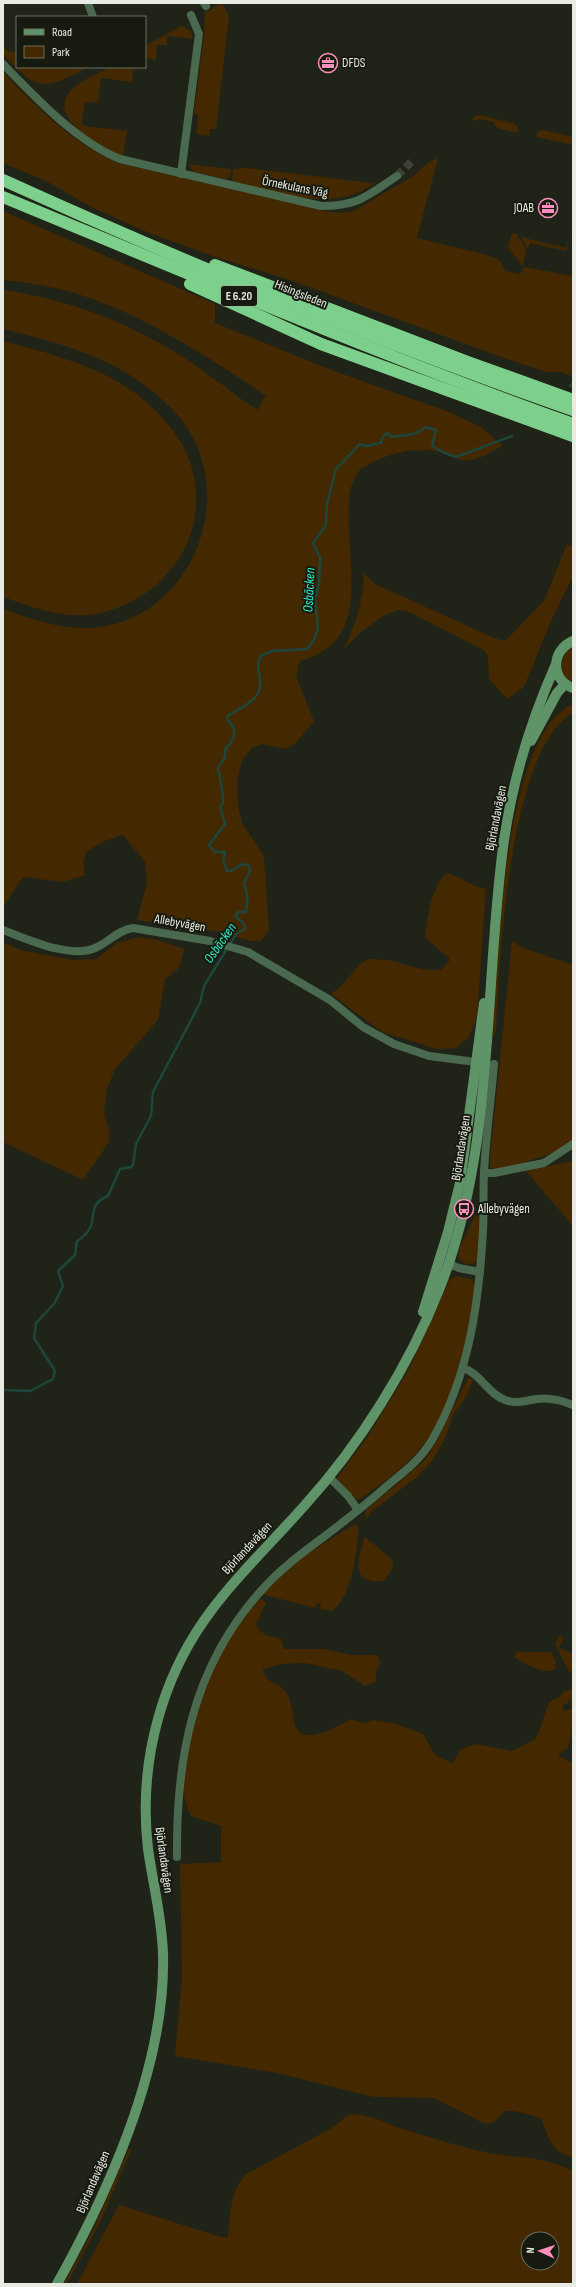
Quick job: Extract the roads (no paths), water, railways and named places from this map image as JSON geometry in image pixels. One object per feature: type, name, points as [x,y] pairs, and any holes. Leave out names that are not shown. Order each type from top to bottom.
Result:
[{"type":"highway","name":"Hisingsleden","points":[[3,180],[92,227]]},
{"type":"highway","name":"Hisingsleden","points":[[3,197],[92,227],[273,298],[392,351],[573,424]]},
{"type":"highway","points":[[92,227],[183,253],[468,362],[573,400]]},
{"type":"highway","points":[[92,227],[129,257],[321,344],[573,436]]},
{"type":"highway","name":"Hisingsleden","points":[[392,351],[573,410]]},
{"type":"street","points":[[88,3],[93,16]]},
{"type":"street","points":[[181,174],[199,34],[191,15]]},
{"type":"street","name":"Örnekulans Väg","points":[[3,64],[26,88],[82,137],[107,153],[120,159],[321,206],[337,206],[358,202],[397,176]]},
{"type":"street","name":"Björlandavägen","points":[[57,2284],[84,2234],[107,2186],[144,2083],[158,2029],[162,2000],[163,1950],[148,1850],[146,1788],[153,1739],[160,1710],[179,1662],[212,1607],[234,1580],[305,1506],[329,1477],[369,1422],[410,1349],[437,1295],[444,1263],[464,1210],[471,1173],[485,1063],[492,964],[507,826],[531,725],[556,664],[560,650],[572,640]]},
{"type":"street","points":[[556,664],[559,678],[569,686]]},
{"type":"street","name":"Björlandavägen","points":[[526,750],[557,693],[569,686]]},
{"type":"street","name":"Allebyvägen","points":[[3,930],[60,949],[76,952],[95,948],[122,931],[133,928],[222,943],[256,955],[330,1000],[363,1027],[394,1044],[430,1056],[485,1063]]},
{"type":"street","name":"Björlandavägen","points":[[177,1857],[179,1788],[184,1748],[200,1691],[219,1648],[242,1614],[272,1580],[303,1552],[408,1469],[426,1449],[443,1420],[463,1368],[474,1318],[480,1272],[484,1173],[490,1115],[485,1063]]},
{"type":"street","points":[[484,1173],[494,1173],[544,1163],[573,1144]]},
{"type":"street","points":[[444,1263],[459,1268],[480,1272]]},
{"type":"street","points":[[463,1368],[471,1372],[493,1393],[505,1400],[522,1402],[554,1399],[573,1405]]},
{"type":"street","points":[[329,1477],[348,1496],[358,1510]]},
{"type":"waterway","name":"Osbäcken","points":[[570,386],[573,383]]},
{"type":"waterway","name":"Osbäcken","points":[[3,1390],[30,1391],[53,1379],[55,1371],[34,1338],[36,1323],[54,1304],[63,1286],[58,1271],[75,1255],[77,1241],[85,1235],[90,1228],[96,1205],[100,1200],[108,1196],[120,1169],[131,1167],[133,1165],[136,1144],[151,1116],[153,1092],[200,1003],[204,986],[236,934],[245,929],[244,924],[235,916],[238,912],[246,912],[247,897],[244,883],[250,871],[249,866],[242,864],[231,871],[227,871],[223,861],[225,852],[215,852],[209,845],[225,824],[220,806],[223,804],[223,795],[218,767],[224,759],[226,748],[231,743],[234,735],[234,728],[227,719],[228,716],[252,700],[258,693],[260,688],[258,664],[261,656],[272,651],[307,649],[314,640],[318,629],[315,599],[319,585],[320,557],[313,543],[326,525],[327,504],[336,469],[360,444],[366,446],[381,443],[384,435],[388,433],[391,437],[414,434],[426,427],[436,430],[432,446],[456,457],[512,436]]},
{"type":"tunnel","points":[[397,176],[413,160]]},
{"type":"place","name":"DFDS","points":[[328,63]]},
{"type":"place","name":"JOAB","points":[[548,208]]},
{"type":"place","name":"Allebyvägen","points":[[464,1209]]}]
